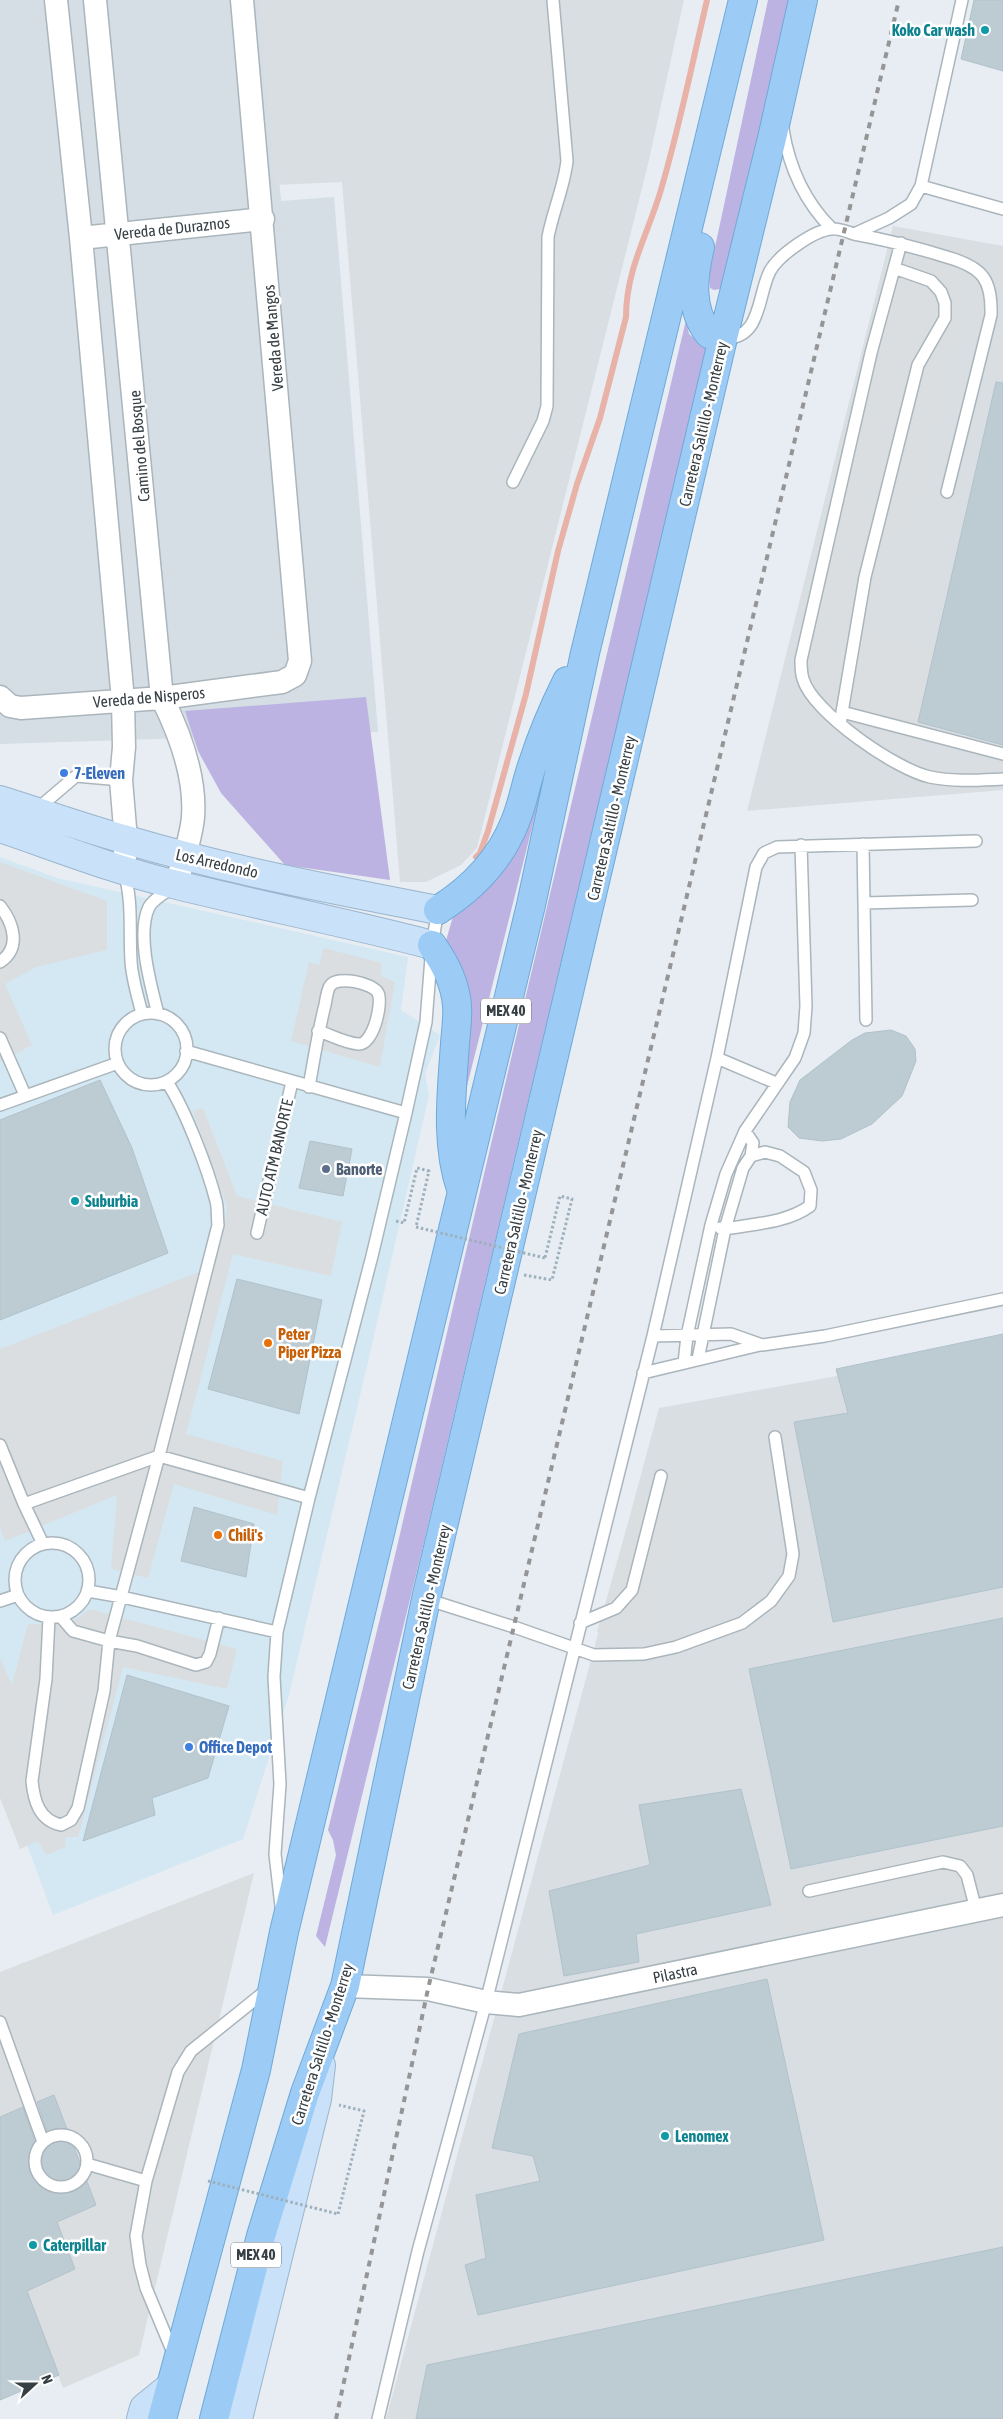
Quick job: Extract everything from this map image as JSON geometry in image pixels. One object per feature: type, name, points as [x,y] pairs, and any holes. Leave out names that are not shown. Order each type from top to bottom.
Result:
[{"type":"main road","points":[[723,338],[709,334],[698,315],[694,294],[694,272],[736,87],[744,0]]},
{"type":"main road","name":"MEX 40","points":[[162,2419],[197,2296],[256,2070],[284,1932],[532,905],[585,652],[744,0]]},
{"type":"main road","name":"Carretera Saltillo - Monterrey","points":[[214,2419],[261,2236],[305,2093],[345,1986],[426,1600],[803,0]]},
{"type":"main road","points":[[438,910],[470,887],[485,872],[507,839],[516,821],[533,762],[561,693],[585,652]]},
{"type":"main road","points":[[432,945],[443,959],[451,978],[457,1005],[452,1136],[455,1166],[463,1192]]},
{"type":"street","points":[[56,0],[81,238],[123,700],[124,748],[121,780],[126,840],[124,870]]},
{"type":"street","name":"Camino del Bosque","points":[[95,0],[119,234],[162,698],[182,746],[192,784],[193,817],[185,856],[176,885]]},
{"type":"street","name":"Vereda de Mangos","points":[[242,0],[300,661],[295,675]]},
{"type":"street","name":"Vereda de Duraznos","points":[[81,238],[262,219]]},
{"type":"street","name":"Vereda de Nisperos","points":[[2,699],[10,706],[21,708],[162,698],[282,682],[295,675]]},
{"type":"street","name":"Los Arredondo","points":[[0,800],[126,840],[185,856],[307,884],[438,910]]},
{"type":"street","name":"Los Arredondo","points":[[0,828],[124,870],[176,885],[369,928],[432,945]]},
{"type":"street","name":"Pilastra","points":[[345,1986],[428,1989],[486,2002],[518,2005],[1003,1905]]},
{"type":"street","name":"MEX 40","points":[[238,2419],[317,2099],[323,2044]]},
{"type":"street","points":[[141,2419],[144,2408],[174,2375]]},
{"type":"lane","points":[[512,482],[543,421],[547,406],[548,237],[553,214],[565,178],[567,161],[553,0]]},
{"type":"lane","points":[[854,234],[889,218],[911,204],[921,186],[962,0]]},
{"type":"lane","points":[[780,102],[785,141],[795,174],[815,211],[832,229],[901,243],[967,263],[982,273],[988,284],[991,299],[991,315],[947,492]]},
{"type":"lane","points":[[921,186],[1003,209]]},
{"type":"lane","points":[[723,338],[741,335],[751,327],[771,270],[785,255],[804,240],[832,229]]},
{"type":"lane","points":[[901,243],[871,353],[801,660],[803,680],[817,700],[840,724],[900,766],[930,777],[965,781],[1003,779]]},
{"type":"lane","points":[[840,724],[864,577],[918,365],[945,318],[946,303],[942,292],[931,281],[894,268]]},
{"type":"lane","points":[[842,712],[1003,754]]},
{"type":"lane","points":[[35,811],[76,776],[121,780]]},
{"type":"lane","points":[[378,2419],[418,2252],[486,2002],[653,1336],[716,1058],[756,867],[764,852],[777,847],[976,841]]},
{"type":"lane","points":[[862,844],[866,1020]]},
{"type":"lane","points":[[684,1363],[687,1336],[711,1225],[726,1174],[745,1131],[776,1083],[795,1058],[804,1033],[806,1006],[801,845]]},
{"type":"lane","points":[[124,870],[130,888],[132,912],[131,962],[142,1014]]},
{"type":"lane","points":[[158,1014],[145,958],[146,916],[150,905],[176,885]]},
{"type":"lane","points":[[864,903],[972,900]]},
{"type":"lane","points":[[0,906],[10,922],[14,944],[9,956],[0,962]]},
{"type":"lane","points":[[284,1932],[275,1854],[280,1784],[274,1677],[277,1632],[406,1113],[426,1022],[432,945],[438,910]]},
{"type":"lane","points":[[309,1087],[318,1031],[330,986],[336,981],[346,980],[371,986],[377,991],[380,999],[371,1036],[367,1042],[360,1045],[318,1031]]},
{"type":"lane","points":[[142,1014],[158,1014],[170,1019],[179,1027],[184,1038],[186,1051],[183,1063],[177,1074],[166,1082],[155,1085],[144,1084],[133,1080],[124,1073],[118,1063],[115,1054],[118,1033],[132,1018],[142,1014]]},
{"type":"lane","points":[[0,1038],[25,1095]]},
{"type":"lane","points":[[186,1051],[406,1113]]},
{"type":"lane","points":[[716,1058],[776,1083]]},
{"type":"lane","points":[[0,1105],[118,1063]]},
{"type":"lane","points":[[48,1618],[46,1679],[32,1781],[38,1808],[51,1823],[61,1826],[71,1820],[78,1808],[104,1691],[109,1641],[160,1456],[218,1224],[217,1202],[205,1168],[176,1096],[166,1082]]},
{"type":"lane","name":"AUTO ATM BANORTE","points":[[257,1233],[292,1082]]},
{"type":"lane","points":[[698,1359],[724,1229],[743,1168],[751,1156],[752,1143],[745,1131]]},
{"type":"lane","points":[[711,1225],[724,1229],[799,1214],[810,1206],[811,1190],[804,1172],[780,1156],[765,1152],[751,1156]]},
{"type":"lane","points":[[643,1373],[762,1345],[825,1336],[1003,1299]]},
{"type":"lane","points":[[653,1336],[731,1334],[762,1345]]},
{"type":"lane","points":[[426,1600],[594,1655],[644,1654],[676,1648],[742,1624],[771,1601],[789,1576],[793,1554],[775,1437]]},
{"type":"lane","points":[[0,1445],[43,1544]]},
{"type":"lane","points":[[24,1504],[160,1456],[309,1498]]},
{"type":"lane","points":[[580,1624],[616,1608],[632,1590],[661,1476]]},
{"type":"lane","points":[[43,1544],[60,1544],[75,1550],[88,1568],[88,1591],[82,1602],[73,1612],[61,1617],[48,1618],[36,1614],[25,1606],[18,1596],[15,1583],[16,1570],[22,1558],[31,1549],[43,1544]]},
{"type":"lane","points":[[88,1591],[277,1632]]},
{"type":"lane","points":[[0,1601],[18,1596]]},
{"type":"lane","points":[[61,1617],[73,1631],[109,1641],[138,1646],[196,1665],[206,1662],[210,1654],[219,1618]]},
{"type":"lane","points":[[808,1891],[943,1862],[960,1866],[968,1875],[976,1910]]},
{"type":"lane","points":[[174,2375],[140,2266],[136,2236],[146,2180],[178,2072],[191,2051],[274,1985]]},
{"type":"lane","points":[[0,2022],[43,2142]]},
{"type":"lane","points":[[68,2135],[83,2146],[87,2164],[80,2180],[72,2185],[63,2187],[46,2182],[39,2176],[36,2167],[37,2149],[43,2142],[50,2137],[68,2135]]},
{"type":"lane","points":[[87,2164],[146,2180]]},
{"type":"path","points":[[404,1223],[417,1168],[429,1171],[416,1227],[545,1258],[560,1196],[572,1199],[552,1280],[504,1271]]},
{"type":"path","points":[[208,2181],[338,2214],[364,2111]]},
{"type":"shaded area","points":[[0,0],[263,0],[281,201],[334,197],[378,732],[0,744]]},
{"type":"shaded area","points":[[258,0],[684,0],[649,160],[477,848],[461,865],[426,882],[400,882],[342,182],[274,185]]},
{"type":"shaded area","points":[[768,0],[789,0],[726,279],[720,289],[714,290],[710,288],[709,275]]},
{"type":"shaded area","points":[[893,226],[1003,246],[1003,790],[747,811]]},
{"type":"shaded area","points":[[906,232],[979,250],[917,533],[896,527],[872,630],[937,648],[914,737],[837,718],[806,661]]},
{"type":"shaded area","points":[[686,320],[689,334],[706,348],[424,1542],[325,1947],[316,1936],[336,1855],[333,1840],[328,1830],[385,1598]]},
{"type":"shaded area","points":[[366,697],[390,880],[285,865],[221,793],[198,751],[185,711]]},
{"type":"shaded area","points":[[556,732],[462,1106],[445,944],[454,913]]},
{"type":"shaded area","points":[[0,857],[57,878],[408,957],[401,1010],[440,1035],[425,1074],[429,1095],[289,1695],[243,1839],[53,1915],[0,1772]]},
{"type":"shaded area","points":[[0,862],[107,901],[107,950],[36,967],[5,984],[32,1045],[0,1062]]},
{"type":"shaded area","points":[[324,948],[382,963],[381,976],[395,982],[380,1067],[291,1041],[309,962],[319,965]]},
{"type":"shaded area","points":[[203,1108],[237,1196],[342,1222],[331,1276],[233,1254],[186,1434],[283,1461],[277,1515],[174,1484],[148,1578],[111,1569],[117,1495],[5,1541],[0,1528],[0,1349],[212,1267],[222,1241],[227,1207],[193,1111]]},
{"type":"shaded area","points":[[1003,1346],[1003,2419],[386,2419],[659,1408]]},
{"type":"shaded area","points":[[687,1474],[657,1629],[618,1638],[597,1632],[635,1499]]},
{"type":"shaded area","points":[[90,1609],[237,1649],[227,1689],[123,1667],[78,1837],[65,1837],[66,1847],[46,1855],[38,1841],[20,1849],[0,1798],[0,1658],[12,1685],[28,1624],[69,1624]]},
{"type":"shaded area","points":[[1003,1827],[1003,1885],[788,1934],[764,1879]]},
{"type":"shaded area","points":[[254,1873],[139,2355],[63,2388],[27,2291],[75,2269],[57,2222],[96,2205],[54,2095],[0,2117],[0,1972]]},
{"type":"building","name":"Koko Car wash","points":[[974,0],[1003,0],[1003,71],[961,59]]},
{"type":"building","points":[[996,382],[1003,383],[1003,745],[918,722]]},
{"type":"building","points":[[891,1030],[906,1036],[915,1049],[916,1061],[902,1096],[872,1124],[841,1139],[822,1141],[799,1138],[788,1127],[790,1102],[800,1080],[852,1040],[865,1033]]},
{"type":"building","name":"Suburbia","points":[[100,1080],[132,1148],[168,1253],[0,1320],[0,1120]]},
{"type":"building","name":"Banorte","points":[[310,1141],[352,1149],[343,1196],[299,1188]]},
{"type":"building","points":[[237,1279],[322,1300],[299,1414],[208,1389]]},
{"type":"building","points":[[1003,1334],[1003,1587],[833,1622],[794,1422],[848,1413],[836,1369]]},
{"type":"building","points":[[194,1507],[254,1524],[246,1577],[181,1561]]},
{"type":"building","points":[[1003,1618],[1003,1826],[791,1869],[749,1669]]},
{"type":"building","points":[[127,1675],[229,1706],[208,1778],[152,1798],[155,1815],[83,1841]]},
{"type":"building","points":[[741,1789],[771,1905],[636,1934],[639,1962],[564,1976],[549,1891],[650,1865],[639,1805]]},
{"type":"building","name":"Lenomex","points":[[767,1979],[824,2240],[478,2315],[465,2265],[486,2258],[476,2195],[540,2181],[533,2156],[492,2148],[519,2034]]},
{"type":"building","name":"Caterpillar","points":[[54,2095],[96,2205],[57,2222],[75,2269],[27,2291],[59,2375],[0,2400],[0,2117],[23,2107],[36,2145],[41,2149],[46,2149],[49,2146],[50,2140],[37,2102]]},
{"type":"building","points":[[1003,2247],[1003,2419],[416,2419],[427,2365]]},
{"type":"waterway","points":[[476,857],[480,853],[488,831],[526,694],[558,551],[577,484],[600,418],[626,317],[629,284],[633,268],[655,209],[667,169],[707,0]]},
{"type":"railway","points":[[336,2419],[428,1989],[899,0]]},
{"type":"place","name":"Koko Car wash","points":[[985,30]]},
{"type":"place","name":"7-Eleven","points":[[64,773]]},
{"type":"place","name":"Banorte","points":[[326,1169]]},
{"type":"place","name":"Suburbia","points":[[75,1201]]},
{"type":"place","name":"Peter Piper Pizza","points":[[268,1343]]},
{"type":"place","name":"Chili's","points":[[218,1535]]},
{"type":"place","name":"Office Depot","points":[[189,1747]]},
{"type":"place","name":"Lenomex","points":[[665,2136]]},
{"type":"place","name":"Caterpillar","points":[[33,2245]]}]
